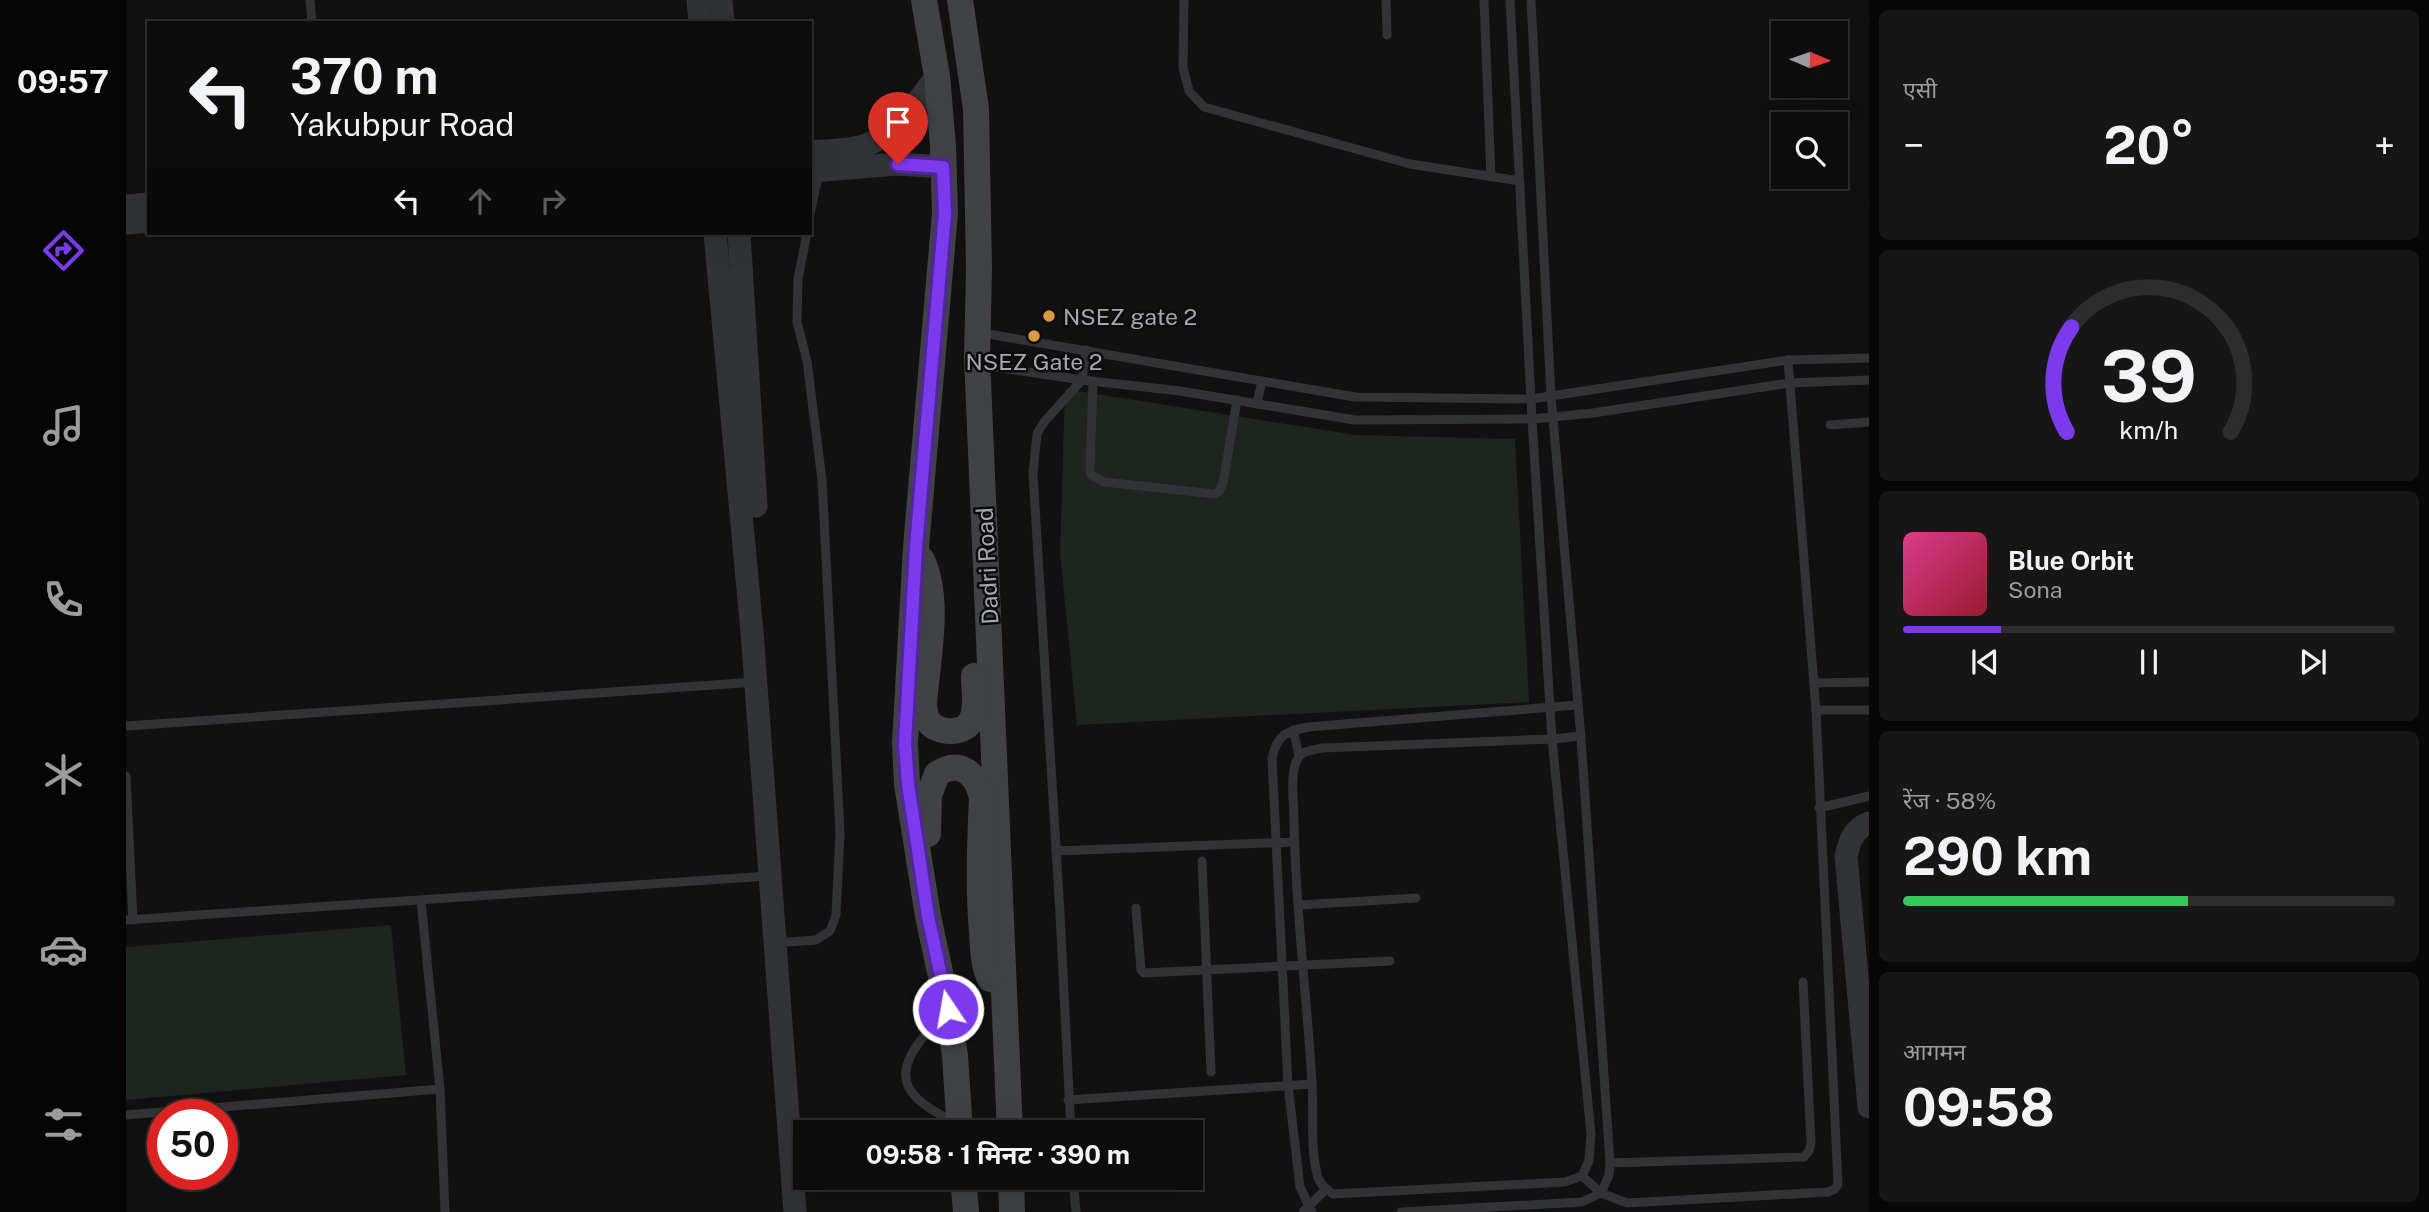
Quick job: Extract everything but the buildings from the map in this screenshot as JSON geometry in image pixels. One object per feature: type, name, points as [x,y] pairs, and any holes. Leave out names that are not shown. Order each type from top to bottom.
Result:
[{"type":"main road","points":[[924,0],[937,76],[945,213],[916,547],[905,743],[908,784],[928,916],[955,1056],[959,1120]]},
{"type":"main road","name":"Dadri Road","points":[[960,0],[976,109],[979,269],[977,364],[1009,1120]]},
{"type":"main road","points":[[916,547],[926,570],[932,599],[924,705],[930,724],[945,730],[957,731],[973,719],[975,706],[972,605],[987,555]]},
{"type":"main road","points":[[928,916],[929,795],[937,774],[952,768],[963,769],[972,774],[979,783],[982,797],[979,884],[983,943],[987,973],[1004,1008]]},
{"type":"main road","points":[[965,1190],[966,1212]]},
{"type":"main road","points":[[1011,1190],[1012,1212]]},
{"type":"street","points":[[698,0],[700,21]]},
{"type":"street","points":[[721,0],[723,21]]},
{"type":"street","points":[[813,164],[872,143],[891,130],[909,113],[937,76]]},
{"type":"street","points":[[813,164],[943,167]]},
{"type":"street","points":[[126,206],[147,204]]},
{"type":"street","points":[[126,223],[147,221]]},
{"type":"street","points":[[715,235],[761,682]]},
{"type":"street","points":[[739,235],[761,682],[795,1212]]},
{"type":"street","points":[[1869,823],[1857,828],[1846,856],[1866,1038],[1869,1107]]},
{"type":"street","points":[[775,876],[787,942],[802,1120]]},
{"type":"street","points":[[808,1190],[810,1212]]},
{"type":"lane","points":[[310,0],[312,21]]},
{"type":"lane","points":[[1184,0],[1183,68],[1189,92],[1204,107],[1410,164],[1520,181]]},
{"type":"lane","points":[[1386,0],[1387,35]]},
{"type":"lane","points":[[1484,0],[1492,177]]},
{"type":"lane","points":[[1510,0],[1552,739],[1591,1134],[1589,1161],[1582,1176],[1565,1182],[1333,1194],[1322,1186],[1317,1174],[1295,842],[1295,762],[1299,755],[1308,750],[1323,748],[1552,739],[1581,736]]},
{"type":"lane","points":[[1401,1212],[1582,1202],[1601,1193],[1609,1175],[1581,736],[1550,396],[1531,0]]},
{"type":"lane","points":[[787,942],[816,940],[831,931],[836,915],[840,833],[822,480],[807,361],[797,322],[798,279],[807,235]]},
{"type":"lane","points":[[977,332],[1354,397],[1531,399],[1788,360],[1869,358]]},
{"type":"lane","points":[[1070,1120],[1033,457],[1037,434],[1044,422],[1082,380],[1086,350]]},
{"type":"lane","points":[[1582,1176],[1601,1193],[1616,1200],[1648,1203],[1828,1192],[1835,1189],[1839,1174],[1816,710],[1788,360]]},
{"type":"lane","points":[[977,364],[1082,380],[1180,390],[1355,420],[1532,419],[1593,413],[1788,383],[1869,380]]},
{"type":"lane","points":[[1093,381],[1090,469],[1091,475],[1104,482],[1214,494],[1220,490],[1223,483],[1237,400]]},
{"type":"lane","points":[[1257,404],[1262,381]]},
{"type":"lane","points":[[1830,425],[1869,422]]},
{"type":"lane","points":[[126,726],[761,682]]},
{"type":"lane","points":[[1814,683],[1869,682]]},
{"type":"lane","points":[[1308,1211],[1300,1186],[1288,1085],[1272,758],[1275,744],[1283,734],[1308,727],[1577,705]]},
{"type":"lane","points":[[1816,710],[1869,710]]},
{"type":"lane","points":[[1293,730],[1299,755]]},
{"type":"lane","points":[[126,776],[129,920],[775,876]]},
{"type":"lane","points":[[1819,808],[1869,796]]},
{"type":"lane","points":[[1056,851],[1295,842]]},
{"type":"lane","points":[[1202,861],[1212,1072]]},
{"type":"lane","points":[[1299,905],[1416,898]]},
{"type":"lane","points":[[421,901],[440,1089],[445,1212]]},
{"type":"lane","points":[[1136,908],[1142,972],[1390,961]]},
{"type":"lane","points":[[1610,1163],[1804,1157],[1809,1152],[1811,1143],[1802,982]]},
{"type":"lane","points":[[946,1120],[916,1098],[906,1082],[907,1064],[916,1044],[948,1009]]},
{"type":"lane","points":[[1069,1100],[1312,1084]]},
{"type":"lane","points":[[126,1115],[440,1089]]},
{"type":"lane","points":[[1308,1211],[1326,1189]]},
{"type":"lane","points":[[1074,1190],[1076,1212]]},
{"type":"shaded area","points":[[1065,389],[1356,435],[1515,439],[1529,702],[1077,725],[1060,553]]},
{"type":"shaded area","points":[[391,925],[406,1075],[126,1100],[126,947]]},
{"type":"place","name":"NSEZ gate 2","points":[[1049,316]]},
{"type":"place","name":"NSEZ Gate 2","points":[[1034,336]]},
{"type":"route","points":[[898,164],[943,167],[945,213],[916,547],[905,743],[908,784],[928,916],[948,1009]]}]
